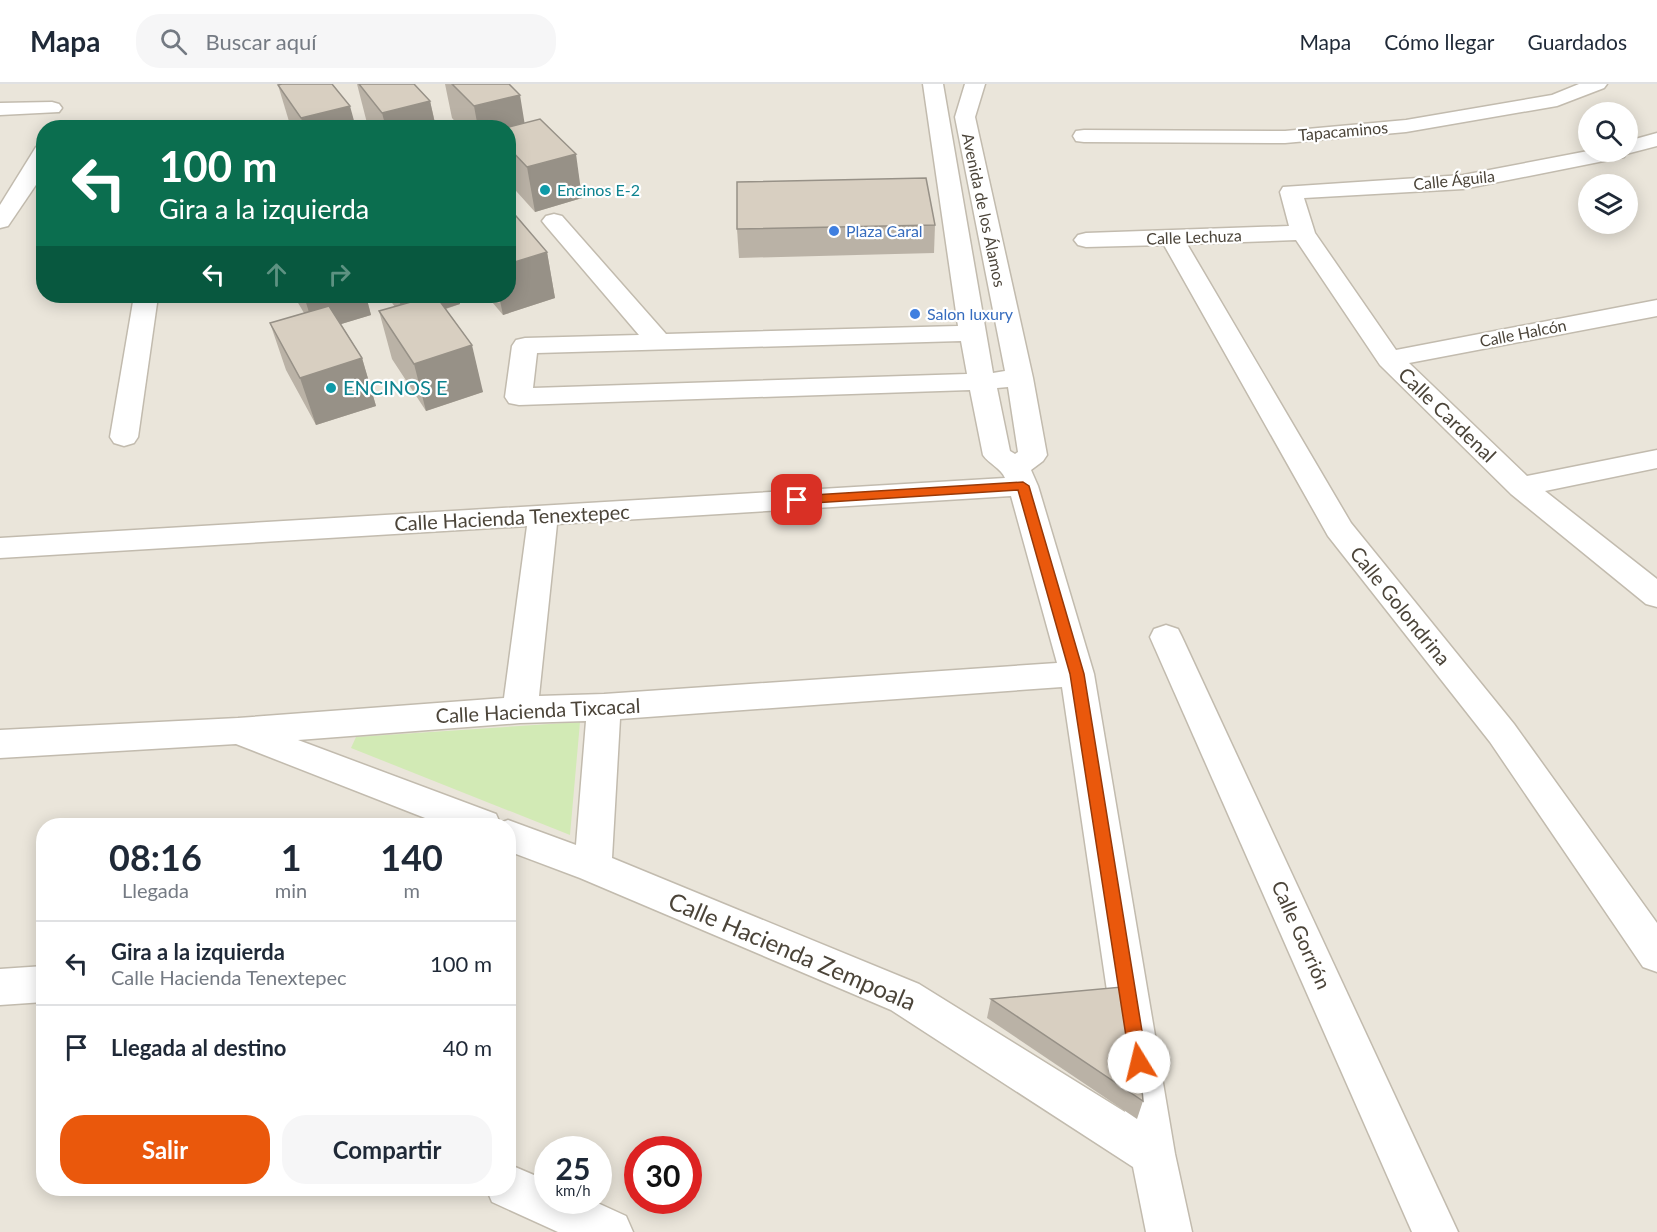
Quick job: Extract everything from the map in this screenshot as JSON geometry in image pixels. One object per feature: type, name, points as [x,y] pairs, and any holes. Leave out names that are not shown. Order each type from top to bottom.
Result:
[{"type":"street","name":"Avenida de los Álamos","points":[[933,84],[972,333],[997,455],[1019,476],[1033,455],[1020,378],[965,117],[975,84]]},
{"type":"street","name":"Tapacaminos","points":[[1084,136],[1285,137],[1407,126],[1557,100],[1597,84]]},
{"type":"street","points":[[0,109],[52,109]]},
{"type":"street","points":[[1638,145],[1657,139]]},
{"type":"street","name":"Calle Águila","points":[[1291,192],[1463,182],[1578,159]]},
{"type":"street","points":[[0,221],[23,190],[36,167]]},
{"type":"street","points":[[0,191],[23,190]]},
{"type":"street","name":"Calle Cardenal","points":[[1291,192],[1303,233],[1389,359],[1521,487],[1657,596]]},
{"type":"street","points":[[554,221],[658,341]]},
{"type":"street","name":"Calle Lechuza","points":[[1086,240],[1303,233]]},
{"type":"street","name":"Calle Golondrina","points":[[1172,238],[1339,529],[1502,733],[1657,955]]},
{"type":"street","points":[[124,437],[145,303]]},
{"type":"street","name":"Calle Halcón","points":[[1389,359],[1657,308]]},
{"type":"street","points":[[972,333],[525,345],[519,397],[981,382],[1020,378]]},
{"type":"street","points":[[1521,487],[1657,459]]},
{"type":"street","points":[[1019,476],[1077,674],[1153,1154],[1169,1232]]},
{"type":"street","name":"Calle Hacienda Tenextepec","points":[[0,548],[543,516],[1019,476]]},
{"type":"street","points":[[520,710],[543,516]]},
{"type":"street","name":"Calle Gorrión","points":[[1166,638],[1435,1232]]},
{"type":"street","name":"Calle Hacienda Tixcacal","points":[[0,744],[238,731],[520,710],[604,707],[1077,674]]},
{"type":"street","points":[[594,867],[604,707]]},
{"type":"street","points":[[238,731],[465,818]]},
{"type":"street","name":"Calle Hacienda Zempoala","points":[[516,838],[594,867],[905,998],[1153,1154]]},
{"type":"street","points":[[0,987],[36,985]]},
{"type":"street","points":[[516,1190],[610,1232]]},
{"type":"shaded area","points":[[0,84],[1657,84],[1657,1232],[0,1232]]},
{"type":"green space","points":[[580,722],[570,835],[351,748],[356,737]]},
{"type":"building","points":[[332,84],[350,106],[301,118],[278,85]]},
{"type":"building","points":[[359,84],[414,84],[430,101],[382,113]]},
{"type":"building","points":[[452,84],[509,84],[520,95],[474,106]]},
{"type":"building","points":[[540,119],[576,154],[527,167],[516,155],[516,125]]},
{"type":"building","points":[[926,178],[935,225],[737,229],[737,182]]},
{"type":"building","points":[[516,216],[547,252],[516,262]]},
{"type":"building","points":[[407,303],[441,303],[472,345],[414,364],[379,311]]},
{"type":"building","points":[[329,306],[362,358],[300,378],[270,323]]},
{"type":"building","points":[[1133,986],[1143,1101],[991,999]]},
{"type":"place","name":"Encinos E-2","points":[[545,190]]},
{"type":"place","name":"Plaza Caral","points":[[834,231]]},
{"type":"place","name":"Salon luxury","points":[[915,314]]},
{"type":"place","name":"ENCINOS E","points":[[331,388]]},
{"type":"route","points":[[797,500],[1023,486],[1077,674],[1139,1062]]}]
